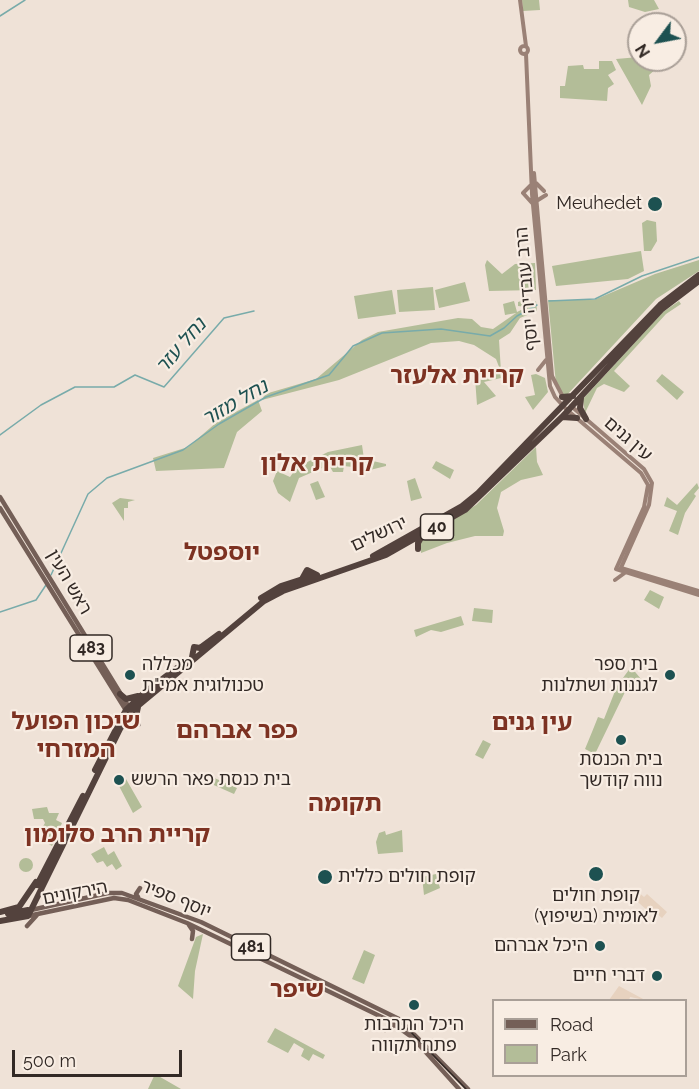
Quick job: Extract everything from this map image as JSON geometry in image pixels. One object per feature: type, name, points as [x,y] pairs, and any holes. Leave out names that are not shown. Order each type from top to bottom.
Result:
[{"type":"highway","name":"ירושלים","points":[[129,711],[264,601],[284,591],[370,561],[407,544],[482,496],[662,309],[699,276]]},
{"type":"highway","points":[[577,418],[560,415],[560,398],[568,398],[580,393],[580,403],[586,419]]},
{"type":"highway","name":"ירושלים","points":[[129,711],[144,693],[192,657],[261,598],[281,586],[376,555],[462,506],[560,415]]},
{"type":"highway","points":[[407,544],[417,547],[424,535]]},
{"type":"highway","points":[[120,693],[130,699],[144,693]]},
{"type":"highway","points":[[120,729],[127,722],[137,725],[136,711],[139,705]]},
{"type":"highway","name":"40","points":[[25,917],[129,711]]},
{"type":"highway","name":"40","points":[[0,914],[23,903],[46,866],[129,711]]},
{"type":"highway","name":"40","points":[[25,917],[46,866]]},
{"type":"highway","name":"40","points":[[0,914],[25,917]]},
{"type":"highway","points":[[0,921],[25,917]]},
{"type":"main road","name":"הרב עובדיה יוסף","points":[[520,0],[546,360],[550,386],[568,406]]},
{"type":"main road","points":[[533,182],[545,193],[535,206],[523,193],[533,182]]},
{"type":"main road","name":"הרב עובדיה יוסף","points":[[535,206],[552,376],[560,398]]},
{"type":"main road","points":[[538,370],[546,360]]},
{"type":"main road","name":"עין גנים","points":[[568,406],[577,418],[640,473],[648,484],[644,507],[619,568]]},
{"type":"main road","name":"עין גנים","points":[[568,406],[644,469],[652,483],[649,505],[619,568]]},
{"type":"main road","points":[[602,434],[609,431]]},
{"type":"main road","name":"ראש העין","points":[[0,497],[45,573]]},
{"type":"main road","name":"ראש העין","points":[[0,507],[52,584],[129,711]]},
{"type":"main road","points":[[619,568],[699,593]]},
{"type":"main road","points":[[619,568],[699,593]]},
{"type":"main road","points":[[615,580],[628,572]]},
{"type":"main road","name":"ראש העין","points":[[52,584],[96,665],[129,711]]},
{"type":"main road","points":[[140,888],[136,894],[140,899]]},
{"type":"main road","name":"הירקונים","points":[[25,917],[45,907],[112,893]]},
{"type":"main road","name":"יוסף ספיר","points":[[112,893],[140,899],[201,922],[387,1016]]},
{"type":"main road","points":[[35,898],[37,904],[45,907]]},
{"type":"main road","name":"הירקונים","points":[[25,917],[111,898],[128,900]]},
{"type":"main road","name":"יוסף ספיר","points":[[128,900],[206,931],[387,1016]]},
{"type":"main road","points":[[25,917],[39,913]]},
{"type":"main road","points":[[187,923],[193,931],[192,939],[206,931]]},
{"type":"main road","name":"481","points":[[387,1016],[413,1038],[459,1089]]},
{"type":"main road","name":"481","points":[[387,1016],[405,1023],[468,1089]]},
{"type":"main road","points":[[385,1030],[395,1025]]},
{"type":"green space","points":[[522,0],[539,0],[540,10],[523,11]]},
{"type":"green space","points":[[628,0],[654,0],[659,9],[645,12],[629,7]]},
{"type":"green space","points":[[627,58],[627,72],[652,72],[649,75],[651,86],[642,105],[616,59]]},
{"type":"green space","points":[[599,61],[612,61],[616,70],[608,75],[614,84],[608,88],[607,101],[560,98],[560,86],[565,86],[568,66],[583,65],[584,69],[599,69]]},
{"type":"green space","points":[[647,220],[656,222],[657,241],[651,251],[644,251],[642,223]]},
{"type":"green space","points":[[641,251],[644,271],[628,279],[556,286],[552,266]]},
{"type":"green space","points":[[487,260],[502,274],[515,264],[535,263],[536,290],[489,291],[485,265]]},
{"type":"green space","points":[[699,260],[699,271],[656,299],[565,397],[556,384],[548,300],[594,300],[655,274]]},
{"type":"green space","points":[[465,282],[470,301],[439,308],[435,290]]},
{"type":"green space","points":[[433,287],[435,310],[399,312],[397,290]]},
{"type":"green space","points":[[392,290],[396,314],[358,319],[354,296]]},
{"type":"green space","points":[[528,299],[531,304],[536,301],[537,311],[520,318],[510,333],[499,340],[501,372],[496,359],[474,345],[459,341],[431,343],[339,380],[262,400],[265,394],[316,379],[362,340],[378,332],[458,318],[472,319],[481,327],[493,329],[516,313],[505,315],[503,304],[514,301],[517,312],[527,307],[518,306],[518,302]]},
{"type":"green space","points":[[679,301],[681,304],[666,314],[614,371],[630,386],[624,392],[604,384],[597,388],[585,413],[583,399],[663,312]]},
{"type":"green space","points":[[495,371],[500,372],[501,378],[484,382],[496,396],[477,405],[475,378],[483,380]]},
{"type":"green space","points":[[536,374],[545,378],[548,392],[533,410],[525,397],[535,395],[531,375]]},
{"type":"green space","points":[[662,374],[684,392],[677,400],[656,381]]},
{"type":"green space","points":[[258,400],[262,411],[237,432],[224,468],[156,471],[153,458],[188,447],[217,422]]},
{"type":"green space","points":[[362,445],[364,459],[386,464],[386,466],[362,472],[362,468],[344,466],[343,472],[333,472],[329,465],[299,478],[290,502],[278,493],[273,481],[277,471],[290,477],[297,467],[328,452]]},
{"type":"green space","points":[[536,447],[537,462],[543,475],[521,480],[501,492],[497,508],[504,531],[503,536],[475,536],[421,553],[421,540],[476,505]]},
{"type":"green space","points":[[436,461],[454,470],[450,479],[432,468]]},
{"type":"green space","points":[[415,478],[422,498],[411,501],[407,481]]},
{"type":"green space","points":[[318,481],[325,497],[316,500],[310,484]]},
{"type":"green space","points":[[697,483],[699,488],[685,513],[678,535],[669,531],[677,511],[664,506],[667,497],[677,505]]},
{"type":"green space","points":[[120,498],[135,500],[128,502],[128,508],[124,508],[124,521],[112,503]]},
{"type":"green space","points":[[650,590],[664,597],[659,609],[644,600]]},
{"type":"green space","points":[[474,608],[493,610],[492,623],[472,621]]},
{"type":"green space","points":[[461,616],[464,625],[441,632],[431,630],[416,637],[414,630]]},
{"type":"green space","points":[[631,667],[641,679],[625,692],[595,754],[585,749],[598,717],[604,719],[617,686]]},
{"type":"green space","points":[[483,740],[491,744],[483,759],[475,755]]},
{"type":"green space","points":[[210,776],[237,788],[234,794],[207,782]]},
{"type":"green space","points":[[126,779],[142,807],[133,813],[119,786]]},
{"type":"green space","points":[[47,807],[49,813],[59,813],[56,820],[62,823],[52,846],[45,842],[43,819],[34,819],[32,809]]},
{"type":"green space","points":[[402,830],[403,852],[378,854],[376,842],[379,833],[385,831],[386,835]]},
{"type":"green space","points":[[104,847],[108,855],[114,851],[122,866],[116,870],[112,864],[107,867],[103,861],[97,863],[91,854]]},
{"type":"green space","points":[[26,858],[31,860],[33,865],[31,870],[26,872],[21,870],[19,865],[21,860]]},
{"type":"green space","points":[[436,874],[440,888],[424,895],[422,877]]},
{"type":"green space","points":[[203,934],[195,971],[193,999],[178,986],[196,937]]},
{"type":"green space","points":[[364,950],[375,955],[364,984],[352,979]]},
{"type":"green space","points":[[275,1028],[325,1055],[323,1059],[313,1054],[309,1061],[301,1056],[304,1049],[294,1043],[288,1053],[267,1042]]},
{"type":"green space","points":[[155,1074],[181,1089],[148,1089]]},
{"type":"shaded area","points":[[636,890],[644,897],[647,894],[667,912],[662,918],[651,909],[648,911],[631,896]]},
{"type":"shaded area","points":[[619,986],[643,999],[630,997],[629,999],[610,999]]},
{"type":"waterway","points":[[0,16],[25,0]]},
{"type":"waterway","name":"נחל מזור","points":[[549,301],[595,299],[642,276],[699,257]]},
{"type":"waterway","name":"נחל מזור","points":[[51,575],[88,494],[107,478],[183,450],[219,424],[266,397],[329,375],[353,346],[382,333],[441,329],[490,336],[504,328],[517,316],[537,305]]},
{"type":"waterway","name":"נחל עזר","points":[[0,435],[41,405],[75,387],[114,387],[135,375],[164,387],[224,318],[254,311]]},
{"type":"waterway","name":"נחל מזור","points":[[0,612],[36,600],[46,585]]},
{"type":"tram line","points":[[397,1021],[407,1028],[466,1089]]},
{"type":"place","name":"Meuhedet","points":[[655,204]]},
{"type":"place","name":"מכללה טכנולוגית אמי\"ת","points":[[130,675]]},
{"type":"place","name":"בית ספר לגננות ושתלנות","points":[[670,675]]},
{"type":"place","name":"בית הכנסת נווה קודשך","points":[[621,740]]},
{"type":"place","name":"בית כנסת פאר הרשש","points":[[119,780]]},
{"type":"place","name":"קופת חולים לאומית (בשיפוץ)","points":[[596,874]]},
{"type":"place","name":"קופת חולים כללית","points":[[325,877]]},
{"type":"place","name":"היכל אברהם","points":[[600,946]]},
{"type":"place","name":"דברי חיים","points":[[657,976]]},
{"type":"place","name":"היכל התרבות פתח תקווה","points":[[414,1005]]},
{"type":"district","name":"קריית אלעזר","points":[[457,376]]},
{"type":"district","name":"קריית אלון","points":[[317,464]]},
{"type":"district","name":"יוספטל","points":[[222,553]]},
{"type":"district","name":"עין גנים","points":[[532,723]]},
{"type":"district","name":"כפר אברהם","points":[[237,731]]},
{"type":"district","name":"שיכון הפועל המזרחי","points":[[76,736]]},
{"type":"district","name":"תקומה","points":[[345,804]]},
{"type":"district","name":"קריית הרב סלומון","points":[[117,835]]},
{"type":"district","name":"שיפר","points":[[297,990]]}]
